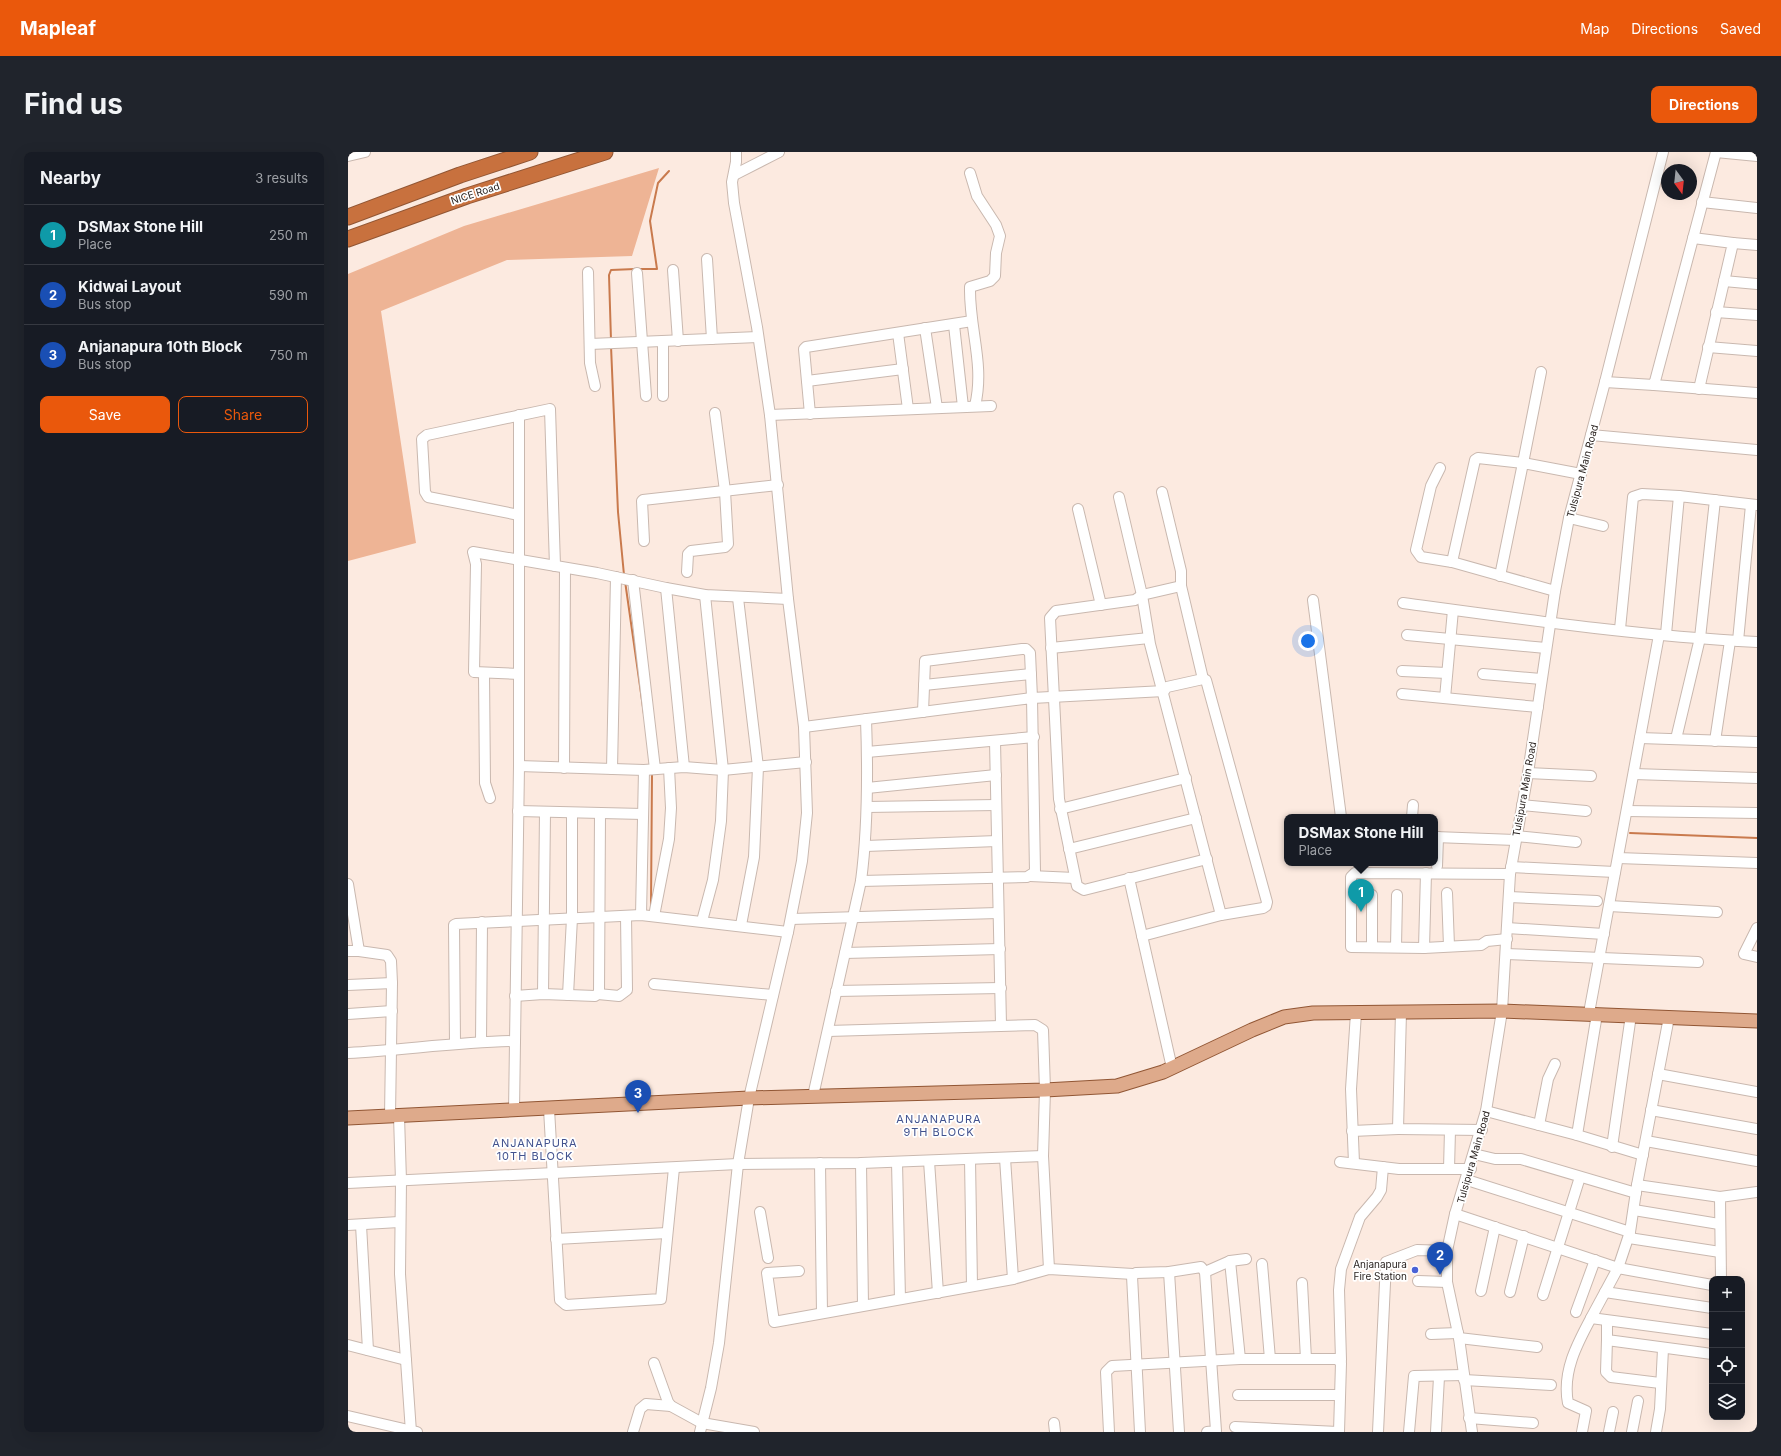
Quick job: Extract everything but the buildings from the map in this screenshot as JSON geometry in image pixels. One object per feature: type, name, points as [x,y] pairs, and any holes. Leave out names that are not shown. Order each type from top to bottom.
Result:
[{"type":"highway","points":[[348,217],[460,175],[530,152]]},
{"type":"highway","name":"NICE Road","points":[[348,239],[467,196],[604,152]]},
{"type":"main road","points":[[348,1118],[514,1111],[749,1098],[1044,1090],[1117,1086],[1163,1072],[1252,1030],[1284,1018],[1313,1013],[1502,1011],[1593,1013],[1757,1021]]},
{"type":"street","points":[[348,156],[365,152]]},
{"type":"street","points":[[701,1427],[719,1343],[738,1164],[749,1098],[791,919],[802,861],[807,813],[804,727],[788,599],[770,415],[758,337],[736,222],[732,182],[736,162],[736,152]]},
{"type":"street","points":[[734,175],[780,152]]},
{"type":"street","name":"Tulsipura Main Road","points":[[1472,1432],[1458,1336],[1447,1282],[1447,1252],[1456,1214],[1482,1130],[1486,1112],[1502,1011],[1510,871],[1528,772],[1555,591],[1569,518],[1605,382],[1662,152]]},
{"type":"street","points":[[1654,385],[1716,152],[1757,156]]},
{"type":"street","points":[[970,173],[977,196],[996,225],[1000,236],[996,253],[996,276],[990,281],[970,287],[972,321],[979,366],[978,392],[975,406]]},
{"type":"street","points":[[1702,202],[1757,208]]},
{"type":"street","points":[[1692,238],[1757,245]]},
{"type":"street","points":[[1699,388],[1733,243]]},
{"type":"street","points":[[707,259],[712,339]]},
{"type":"street","points":[[673,270],[678,341]]},
{"type":"street","points":[[588,272],[590,363],[595,386]]},
{"type":"street","points":[[637,273],[646,396]]},
{"type":"street","points":[[1724,281],[1757,284]]},
{"type":"street","points":[[1716,312],[1757,316]]},
{"type":"street","points":[[810,414],[804,349],[806,347],[972,321]]},
{"type":"street","points":[[954,325],[963,407]]},
{"type":"street","points":[[925,328],[937,408]]},
{"type":"street","points":[[898,333],[908,409]]},
{"type":"street","points":[[590,344],[758,337]]},
{"type":"street","points":[[663,341],[663,396]]},
{"type":"street","points":[[1708,347],[1757,351]]},
{"type":"street","points":[[807,381],[903,369]]},
{"type":"street","points":[[1500,576],[1541,372]]},
{"type":"street","points":[[1605,382],[1699,388],[1757,394]]},
{"type":"street","points":[[770,415],[991,406]]},
{"type":"street","points":[[519,515],[428,497],[425,492],[422,439],[427,435],[519,415],[549,409],[551,412],[560,567],[564,768]]},
{"type":"street","points":[[687,572],[688,554],[691,551],[725,547],[728,544],[725,491],[715,413]]},
{"type":"street","points":[[514,1111],[519,766],[519,415]]},
{"type":"street","points":[[1591,435],[1757,450]]},
{"type":"street","points":[[1452,562],[1475,460],[1478,458],[1581,474]]},
{"type":"street","points":[[1440,468],[1431,486],[1416,550],[1421,557],[1452,562],[1555,591]]},
{"type":"street","points":[[644,541],[643,500],[778,485]]},
{"type":"street","points":[[1142,936],[1221,915],[1263,908],[1266,906],[1267,902],[1208,683],[1203,679],[1181,586],[1181,571],[1162,492]]},
{"type":"street","points":[[1620,629],[1633,497],[1642,494],[1679,496],[1754,505],[1734,641],[1715,741]]},
{"type":"street","points":[[1577,1135],[1600,957],[1640,738],[1663,634],[1679,496]]},
{"type":"street","points":[[1119,497],[1142,595],[1149,638],[1221,915]]},
{"type":"street","points":[[1676,740],[1700,638],[1715,500]]},
{"type":"street","points":[[1078,509],[1101,605]]},
{"type":"street","points":[[1569,518],[1603,526]]},
{"type":"street","points":[[519,674],[474,672],[476,564],[473,552],[633,580],[705,595],[738,598],[788,599]]},
{"type":"street","points":[[612,769],[616,577]]},
{"type":"street","points":[[633,580],[656,769]]},
{"type":"street","points":[[1181,586],[1142,595],[1135,600],[1056,611],[1052,614],[1051,648],[1053,698],[1060,809],[1077,886],[1084,890],[1207,859]]},
{"type":"street","points":[[666,588],[684,767]]},
{"type":"street","points":[[702,921],[713,880],[721,821],[723,770],[705,595]]},
{"type":"street","points":[[738,598],[758,767],[754,857],[741,925]]},
{"type":"street","points":[[1313,600],[1341,814]]},
{"type":"street","points":[[1403,604],[1550,623],[1700,638],[1757,642]]},
{"type":"street","points":[[1444,698],[1453,610]]},
{"type":"street","points":[[1407,635],[1546,648]]},
{"type":"street","points":[[1051,648],[1149,638]]},
{"type":"street","points":[[924,712],[925,661],[928,659],[1022,648],[1026,649],[1030,653],[1034,737],[1035,872],[1030,876]]},
{"type":"street","points":[[1402,671],[1447,673]]},
{"type":"street","points":[[484,673],[484,783],[490,798]]},
{"type":"street","points":[[924,685],[1031,674]]},
{"type":"street","points":[[1483,674],[1541,679]]},
{"type":"street","points":[[804,727],[1032,698],[1164,691],[1167,687],[1203,679]]},
{"type":"street","points":[[1402,694],[1538,707]]},
{"type":"street","points":[[813,1096],[854,918],[866,846],[866,719]]},
{"type":"street","points":[[867,752],[1034,737]]},
{"type":"street","points":[[1640,738],[1757,742]]},
{"type":"street","points":[[996,740],[997,878],[1001,1025]]},
{"type":"street","points":[[519,766],[644,770],[684,767],[723,770],[806,762]]},
{"type":"street","points":[[654,916],[669,839],[671,808],[669,768]]},
{"type":"street","points":[[641,915],[644,770]]},
{"type":"street","points":[[1528,772],[1591,776]]},
{"type":"street","points":[[1634,774],[1757,778]]},
{"type":"street","points":[[867,788],[996,775]]},
{"type":"street","points":[[1060,809],[1186,778]]},
{"type":"street","points":[[867,807],[996,805]]},
{"type":"street","points":[[1412,814],[1413,805]]},
{"type":"street","points":[[1522,805],[1586,811]]},
{"type":"street","points":[[518,811],[643,814]]},
{"type":"street","points":[[1627,811],[1757,813]]},
{"type":"street","points":[[543,994],[546,812]]},
{"type":"street","points":[[568,995],[572,918],[572,813]]},
{"type":"street","points":[[598,994],[600,813]]},
{"type":"street","points":[[1069,849],[1196,818]]},
{"type":"street","points":[[1438,837],[1515,838],[1576,842]]},
{"type":"street","points":[[866,846],[997,841]]},
{"type":"street","points":[[1618,858],[1757,863]]},
{"type":"street","points":[[1507,939],[1487,941],[1481,945],[1424,948],[1351,946],[1352,876],[1355,873],[1510,871],[1615,872]]},
{"type":"street","points":[[1424,948],[1426,873]]},
{"type":"street","points":[[861,881],[1030,876],[1075,878]]},
{"type":"street","points":[[1129,878],[1172,1068]]},
{"type":"street","points":[[348,884],[359,951]]},
{"type":"street","points":[[1448,893],[1449,946]]},
{"type":"street","points":[[1372,895],[1372,947]]},
{"type":"street","points":[[1396,947],[1397,896]]},
{"type":"street","points":[[1509,897],[1597,901]]},
{"type":"street","points":[[1609,906],[1716,912]]},
{"type":"street","points":[[791,919],[998,913]]},
{"type":"street","points":[[455,1044],[454,926],[458,923],[516,922],[641,915],[741,925],[788,932]]},
{"type":"street","points":[[515,996],[543,994],[598,994],[619,996],[627,990],[626,916]]},
{"type":"street","points":[[481,1042],[482,922]]},
{"type":"street","points":[[1507,928],[1604,934]]},
{"type":"street","points":[[1757,928],[1744,954],[1757,957]]},
{"type":"street","points":[[845,953],[1000,949]]},
{"type":"street","points":[[348,951],[359,951],[387,955],[390,957],[392,982],[391,1051],[394,1116],[401,1181],[399,1222],[400,1274],[413,1432],[376,1428],[348,1416]]},
{"type":"street","points":[[1506,954],[1698,962]]},
{"type":"street","points":[[348,985],[392,982]]},
{"type":"street","points":[[654,984],[773,995]]},
{"type":"street","points":[[836,991],[1001,988]]},
{"type":"street","points":[[348,1014],[392,1011]]},
{"type":"street","points":[[1398,1129],[1401,1012]]},
{"type":"street","points":[[1354,1162],[1351,1089],[1356,1013]]},
{"type":"street","points":[[1612,1147],[1632,1015]]},
{"type":"street","points":[[1582,1432],[1586,1411],[1568,1403],[1568,1373],[1574,1349],[1618,1268],[1629,1235],[1651,1110],[1670,1017]]},
{"type":"street","points":[[828,1031],[1001,1025],[1035,1025],[1043,1030],[1043,1156],[1049,1269]]},
{"type":"street","points":[[348,1053],[391,1051],[481,1042],[515,1041]]},
{"type":"street","points":[[1539,1125],[1548,1079],[1555,1064]]},
{"type":"street","points":[[1658,1074],[1757,1092]]},
{"type":"street","points":[[549,1109],[560,1300],[566,1305],[661,1299],[674,1168]]},
{"type":"street","points":[[1651,1110],[1757,1129]]},
{"type":"street","points":[[1486,1112],[1577,1135],[1643,1156]]},
{"type":"street","points":[[1352,1131],[1398,1129],[1482,1130]]},
{"type":"street","points":[[1449,1169],[1450,1130]]},
{"type":"street","points":[[1646,1141],[1757,1161]]},
{"type":"street","points":[[1474,1154],[1494,1159],[1520,1159],[1580,1177],[1637,1189],[1720,1197],[1757,1192]]},
{"type":"street","points":[[348,1183],[738,1164],[860,1163],[1043,1156]]},
{"type":"street","points":[[1005,1158],[1013,1279]]},
{"type":"street","points":[[970,1159],[972,1286]]},
{"type":"street","points":[[930,1161],[938,1293]]},
{"type":"street","points":[[897,1162],[900,1299]]},
{"type":"street","points":[[1340,1162],[1354,1162],[1399,1170],[1470,1169]]},
{"type":"street","points":[[820,1163],[822,1313]]},
{"type":"street","points":[[860,1163],[863,1305]]},
{"type":"street","points":[[1235,1427],[1251,1430],[1339,1432],[1341,1360],[1339,1290],[1341,1269],[1360,1217],[1378,1197],[1381,1190],[1383,1167]]},
{"type":"street","points":[[1543,1295],[1580,1177]]},
{"type":"street","points":[[1467,1180],[1570,1212],[1629,1235],[1720,1252]]},
{"type":"street","points":[[1720,1197],[1719,1224],[1721,1276]]},
{"type":"street","points":[[1634,1210],[1719,1224]]},
{"type":"street","points":[[760,1212],[768,1258]]},
{"type":"street","points":[[1456,1214],[1618,1268],[1709,1284]]},
{"type":"street","points":[[348,1225],[399,1222]]},
{"type":"street","points":[[361,1225],[368,1350]]},
{"type":"street","points":[[1481,1291],[1495,1227]]},
{"type":"street","points":[[556,1239],[667,1233]]},
{"type":"street","points":[[1510,1292],[1524,1236]]},
{"type":"street","points":[[1378,1432],[1386,1262],[1418,1250],[1447,1252]]},
{"type":"street","points":[[1205,1272],[1230,1261],[1246,1259]]},
{"type":"street","points":[[1576,1312],[1595,1260]]},
{"type":"street","points":[[1230,1261],[1240,1359]]},
{"type":"street","points":[[1262,1264],[1270,1359]]},
{"type":"street","points":[[799,1271],[767,1273],[774,1322],[1013,1279],[1049,1269],[1133,1274],[1201,1268],[1205,1272],[1216,1431],[1207,1432]]},
{"type":"street","points":[[1169,1272],[1179,1432]]},
{"type":"street","points":[[1133,1274],[1140,1432]]},
{"type":"street","points":[[1418,1281],[1447,1282]]},
{"type":"street","points":[[1302,1283],[1306,1359]]},
{"type":"street","points":[[1605,1292],[1709,1308]]},
{"type":"street","points":[[1591,1318],[1607,1322],[1709,1334]]},
{"type":"street","points":[[1607,1322],[1606,1372],[1608,1375],[1611,1377],[1660,1383]]},
{"type":"street","points":[[1431,1334],[1458,1336],[1537,1347]]},
{"type":"street","points":[[1606,1340],[1663,1349],[1709,1354]]},
{"type":"street","points":[[348,1345],[406,1360]]},
{"type":"street","points":[[1656,1432],[1660,1409],[1660,1383],[1663,1349]]},
{"type":"street","points":[[1109,1432],[1106,1372],[1112,1366],[1240,1359],[1341,1360]]},
{"type":"street","points":[[654,1363],[668,1402],[671,1406],[701,1427],[754,1432]]},
{"type":"street","points":[[1409,1432],[1414,1376],[1464,1377],[1551,1385]]},
{"type":"street","points":[[1436,1432],[1439,1377]]},
{"type":"street","points":[[1238,1395],[1340,1395]]},
{"type":"street","points":[[1632,1432],[1638,1401]]},
{"type":"street","points":[[633,1432],[640,1409],[646,1404],[671,1406]]},
{"type":"street","points":[[1609,1432],[1613,1412]]},
{"type":"street","points":[[1469,1418],[1533,1423]]},
{"type":"shaded area","points":[[659,168],[632,256],[507,260],[381,311],[416,543],[348,561],[348,274],[464,226]]},
{"type":"waterway","points":[[639,269],[657,269],[650,221],[658,183],[669,171]]},
{"type":"waterway","points":[[611,340],[609,275],[611,270],[635,269]]},
{"type":"waterway","points":[[611,346],[618,512],[624,575]]},
{"type":"waterway","points":[[625,581],[644,714]]},
{"type":"waterway","points":[[651,905],[652,774]]},
{"type":"waterway","points":[[1630,833],[1757,838]]},
{"type":"place","name":"DSMax Stone Hill","points":[[1361,912]]},
{"type":"place","name":"Anjanapura 10th Block","points":[[638,1113]]},
{"type":"place","name":"Anjanapura Fire Station","points":[[1415,1270]]},
{"type":"place","name":"Kidwai Layout","points":[[1440,1275]]},
{"type":"district","name":"ANJANAPURA 9TH BLOCK","points":[[939,1125]]},
{"type":"district","name":"ANJANAPURA 10TH BLOCK","points":[[535,1149]]}]
